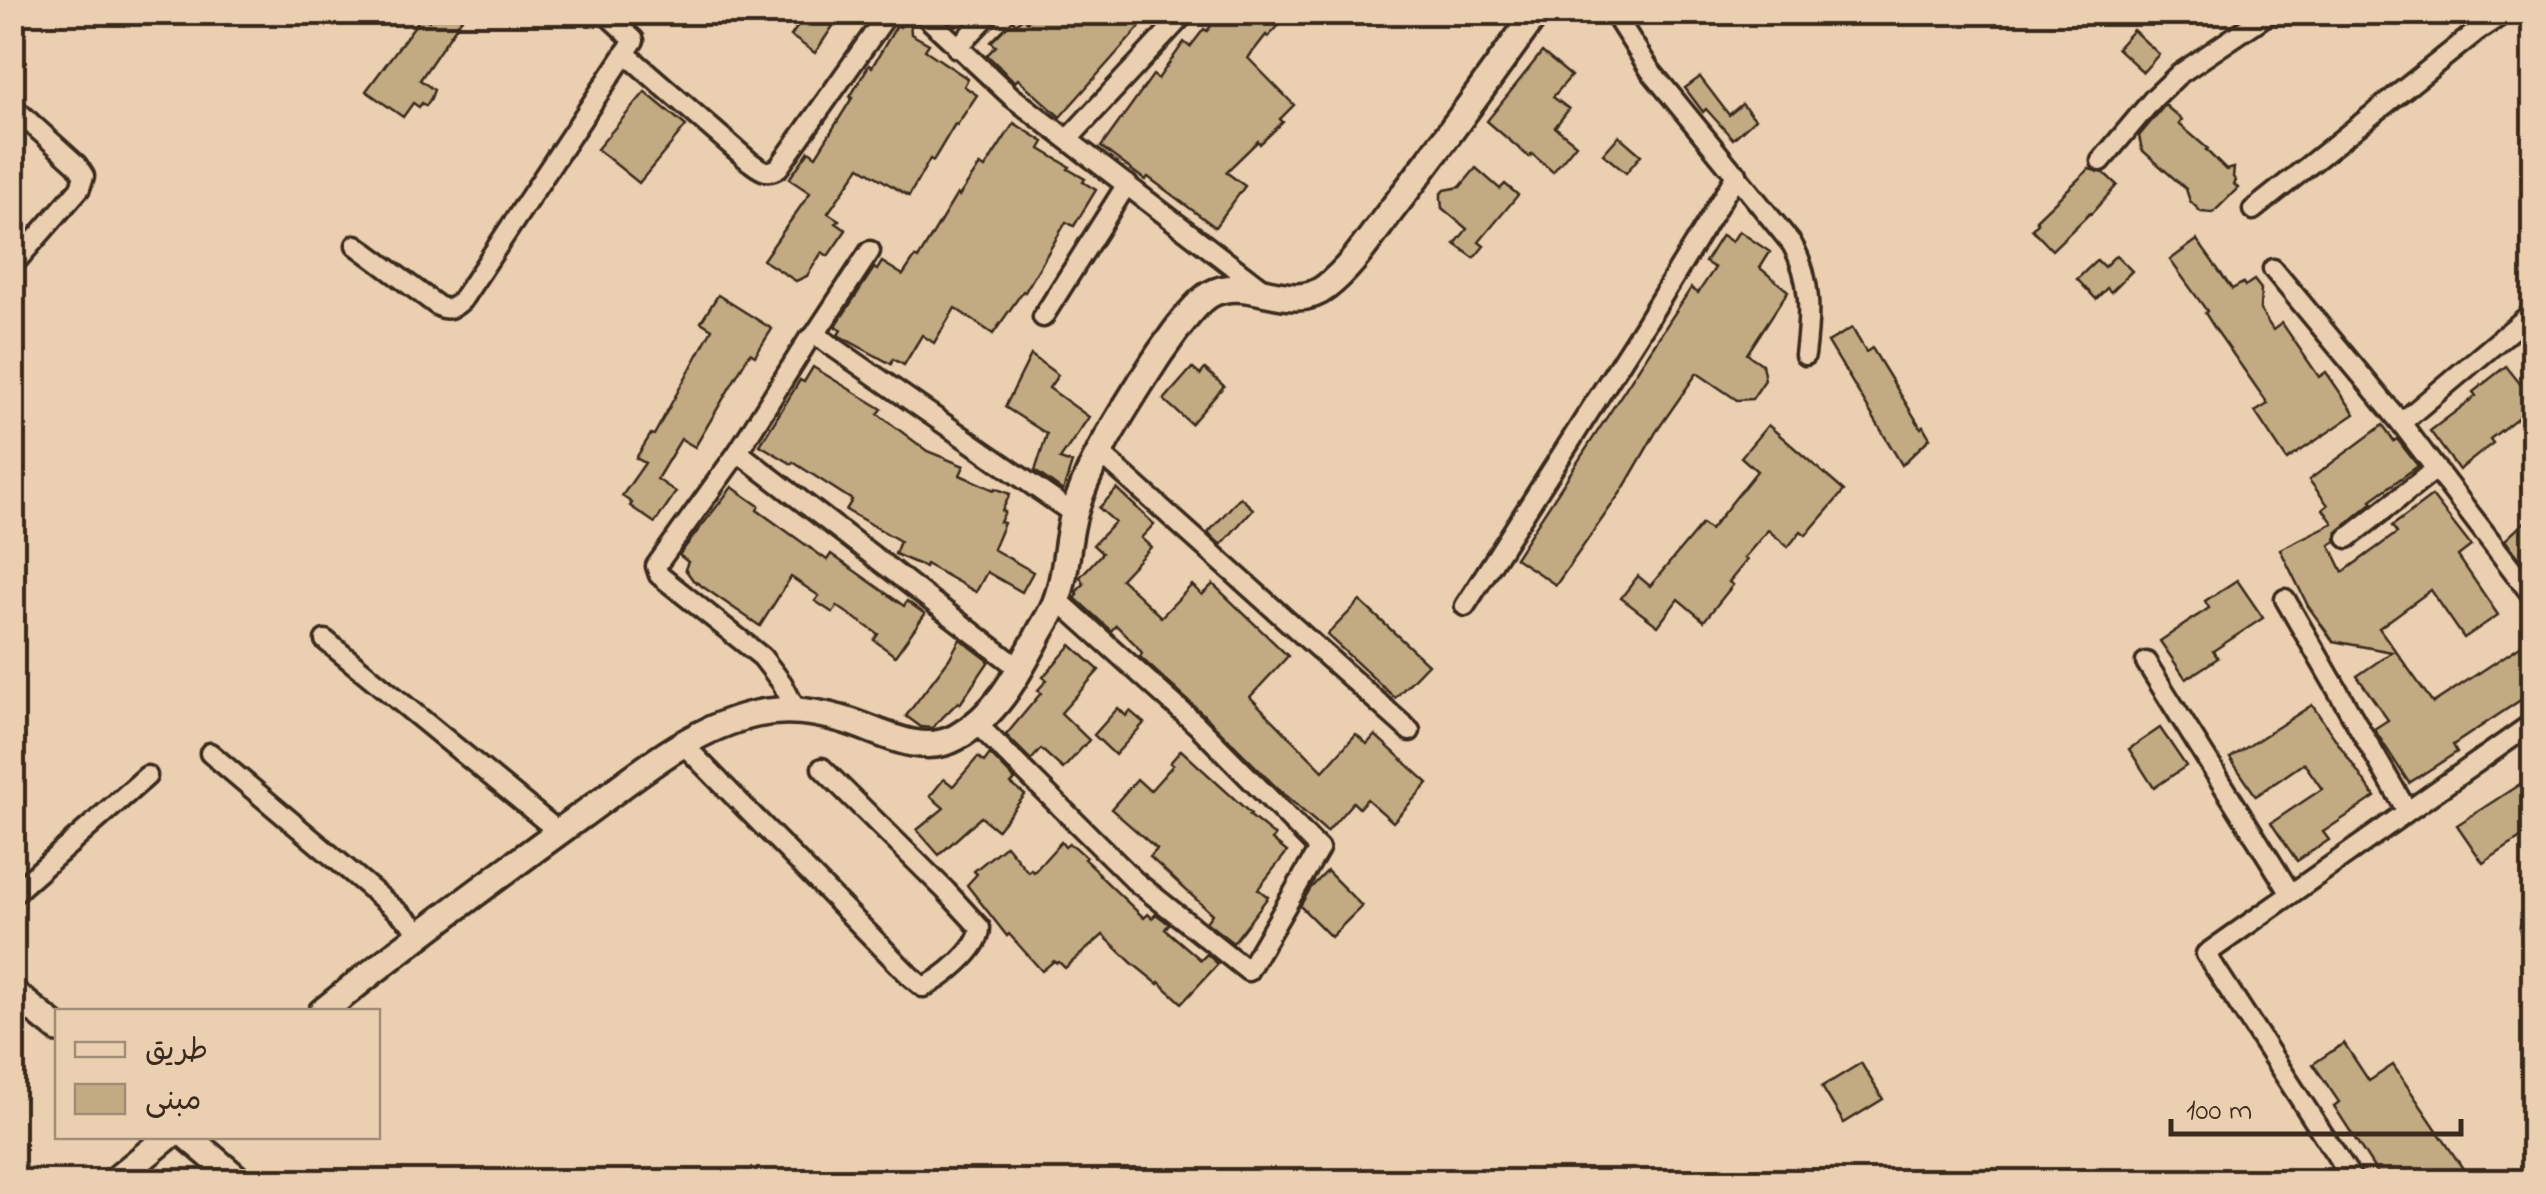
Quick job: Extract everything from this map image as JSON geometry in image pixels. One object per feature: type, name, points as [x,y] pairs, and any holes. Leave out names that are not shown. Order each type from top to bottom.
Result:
[{"type":"street","points":[[356,245],[438,306],[447,309],[456,305],[634,40],[604,12]]},
{"type":"street","points":[[625,53],[749,161],[772,172],[888,12]]},
{"type":"street","points":[[921,12],[1012,97],[1266,292]]},
{"type":"street","points":[[957,48],[991,12]]},
{"type":"street","points":[[1068,139],[1186,12]]},
{"type":"street","points":[[326,1009],[559,832],[683,744],[738,718],[778,711],[831,716],[896,739],[929,745],[954,739],[976,724],[1003,698],[1057,600],[1074,514],[1100,453],[1147,372],[1202,300],[1229,288],[1304,297],[1320,291],[1339,275],[1470,107],[1536,12]]},
{"type":"street","points":[[1613,12],[1650,70],[1780,226],[1799,256],[1810,308],[1805,355]]},
{"type":"street","points":[[2101,160],[2178,75],[2271,12]]},
{"type":"street","points":[[2253,210],[2506,12]]},
{"type":"street","points":[[12,106],[77,165],[84,176],[80,188],[12,266]]},
{"type":"street","points":[[1465,606],[1737,174]]},
{"type":"street","points":[[1043,317],[1127,184]]},
{"type":"street","points":[[797,712],[762,657],[656,570],[658,559],[738,452],[870,251]]},
{"type":"street","points":[[2273,269],[2400,423],[2534,598]]},
{"type":"street","points":[[2400,423],[2534,311]]},
{"type":"street","points":[[814,336],[1074,514]]},
{"type":"street","points":[[738,452],[1020,669]]},
{"type":"street","points":[[1100,453],[1410,731]]},
{"type":"street","points":[[2348,538],[2436,469]]},
{"type":"street","points":[[2284,599],[2406,811]]},
{"type":"street","points":[[976,724],[1135,881],[1248,971],[1319,849],[1198,726],[1057,600]]},
{"type":"street","points":[[326,640],[559,832]]},
{"type":"street","points":[[2146,662],[2291,894]]},
{"type":"street","points":[[2354,1182],[2206,954],[2533,724]]},
{"type":"street","points":[[683,744],[910,977],[923,987],[929,986],[977,943],[980,928],[822,768]]},
{"type":"street","points":[[210,753],[423,933]]},
{"type":"street","points":[[12,895],[147,776]]},
{"type":"street","points":[[12,992],[55,1027]]},
{"type":"street","points":[[114,1182],[165,1139]]},
{"type":"street","points":[[191,1139],[241,1182]]},
{"type":"building","points":[[434,12],[466,12],[420,80],[434,90],[431,98],[426,106],[413,103],[403,117],[366,91],[422,16],[429,21]]},
{"type":"building","points":[[802,12],[818,12],[835,23],[815,53],[791,36]]},
{"type":"building","points":[[1035,12],[1153,12],[1060,117],[987,55],[996,46],[991,42],[1013,20],[1016,24],[1023,17],[1027,22]]},
{"type":"building","points":[[1221,12],[1274,12],[1283,21],[1248,58],[1294,105],[1280,119],[1283,122],[1226,172],[1245,186],[1215,227],[1101,147],[1153,75],[1158,79],[1184,42],[1190,47]]},
{"type":"building","points":[[910,18],[911,34],[929,44],[925,50],[968,79],[964,86],[977,95],[933,161],[930,159],[909,196],[860,167],[828,213],[846,230],[828,256],[822,252],[807,276],[796,281],[763,260],[810,193],[789,179],[809,151],[816,156],[869,65],[872,67],[897,25],[900,27]]},
{"type":"building","points":[[2133,30],[2159,54],[2143,72],[2117,48]]},
{"type":"building","points":[[1542,52],[1571,76],[1553,97],[1569,109],[1555,127],[1576,144],[1553,172],[1487,121]]},
{"type":"building","points":[[1700,77],[1729,115],[1742,104],[1755,119],[1733,139],[1706,109],[1703,112],[1685,88]]},
{"type":"building","points":[[645,92],[686,126],[639,183],[597,149]]},
{"type":"building","points":[[2165,105],[2226,170],[2234,168],[2234,184],[2238,188],[2213,213],[2201,212],[2190,201],[2186,189],[2142,150],[2139,136]]},
{"type":"building","points":[[1014,123],[1044,142],[1040,149],[1070,167],[1096,190],[1074,226],[1066,222],[1025,292],[993,334],[955,308],[934,343],[922,335],[904,365],[893,359],[891,364],[838,335],[841,330],[835,327],[874,268],[877,270],[882,262],[903,275],[915,257],[918,259],[957,194],[980,165],[985,168]]},
{"type":"building","points":[[1619,136],[1641,155],[1626,173],[1603,154]]},
{"type":"building","points":[[1476,168],[1500,189],[1505,184],[1518,195],[1479,242],[1484,246],[1474,258],[1455,244],[1467,229],[1442,208],[1441,193],[1460,187]]},
{"type":"building","points":[[2089,169],[2104,173],[2117,185],[2052,250],[2032,229],[2038,223],[2036,220]]},
{"type":"building","points":[[1739,231],[1770,252],[1760,268],[1788,291],[1747,354],[1762,364],[1765,380],[1752,399],[1737,400],[1697,373],[1556,585],[1515,558],[1691,288],[1698,293],[1715,268],[1705,262],[1722,235],[1732,242]]},
{"type":"building","points":[[2197,240],[2232,289],[2254,280],[2261,289],[2260,310],[2273,330],[2282,323],[2319,377],[2326,372],[2355,414],[2287,460],[2255,412],[2268,404],[2170,260]]},
{"type":"building","points":[[2116,255],[2132,271],[2111,292],[2107,288],[2096,299],[2077,279],[2097,260],[2104,267]]},
{"type":"building","points":[[718,295],[772,329],[755,356],[750,353],[695,447],[681,439],[657,479],[676,492],[655,523],[622,496],[645,463],[636,458],[654,435],[712,329],[701,322]]},
{"type":"building","points":[[1852,328],[1866,352],[1872,348],[1930,438],[1902,465],[1828,342]]},
{"type":"building","points":[[1031,355],[1058,375],[1049,388],[1089,417],[1060,459],[1072,463],[1063,491],[1035,471],[1047,434],[1005,407]]},
{"type":"building","points":[[2506,366],[2534,405],[2490,439],[2493,443],[2459,470],[2430,431],[2476,396],[2473,392]]},
{"type":"building","points":[[813,367],[882,409],[878,414],[927,451],[964,466],[960,475],[1010,494],[993,549],[1033,572],[1022,592],[987,572],[976,592],[926,564],[925,567],[895,554],[900,541],[846,510],[852,500],[760,445],[800,380],[804,382]]},
{"type":"building","points":[[1192,368],[1200,375],[1205,369],[1224,386],[1191,424],[1164,400]]},
{"type":"building","points":[[1768,425],[1844,491],[1806,535],[1801,531],[1788,547],[1768,530],[1744,558],[1747,560],[1729,582],[1733,585],[1704,621],[1678,599],[1658,626],[1621,598],[1638,576],[1650,586],[1702,524],[1710,530],[1757,471],[1741,457]]},
{"type":"building","points":[[2383,425],[2418,466],[2371,500],[2337,532],[2336,541],[2330,545],[2343,572],[2397,533],[2392,526],[2432,496],[2471,546],[2458,556],[2498,615],[2464,638],[2431,590],[2379,628],[2433,703],[2534,637],[2534,691],[2453,745],[2457,752],[2409,783],[2374,729],[2388,720],[2357,676],[2392,652],[2333,641],[2308,606],[2280,549],[2333,523],[2323,509],[2328,505],[2309,480]]},
{"type":"building","points":[[732,487],[759,506],[757,510],[827,560],[831,554],[904,606],[907,601],[925,614],[895,656],[874,640],[878,634],[837,606],[833,613],[815,601],[819,596],[791,577],[760,626],[693,580],[685,569],[688,562],[679,555]]},
{"type":"building","points":[[1117,489],[1154,524],[1141,538],[1151,547],[1121,579],[1161,617],[1192,585],[1202,595],[1213,584],[1288,656],[1250,697],[1323,771],[1356,734],[1367,744],[1375,735],[1428,783],[1393,822],[1367,799],[1359,808],[1353,802],[1327,832],[1140,657],[1142,653],[1136,645],[1116,625],[1111,631],[1075,598],[1084,584],[1080,577],[1102,553],[1093,545],[1115,522],[1099,508]]},
{"type":"building","points":[[1240,497],[1253,509],[1221,545],[1208,533]]},
{"type":"building","points":[[2534,513],[2534,576],[2505,540]]},
{"type":"building","points":[[2237,580],[2263,618],[2213,651],[2218,658],[2186,679],[2160,641],[2209,608],[2205,601]]},
{"type":"building","points":[[1360,601],[1428,664],[1395,698],[1327,635]]},
{"type":"building","points":[[960,639],[989,661],[960,704],[932,728],[921,727],[906,716]]},
{"type":"building","points":[[1071,645],[1099,670],[1061,713],[1089,740],[1063,769],[1041,749],[1031,760],[1006,735],[1041,693],[1038,690],[1047,680],[1043,677]]},
{"type":"building","points":[[2312,705],[2375,797],[2323,832],[2329,840],[2297,861],[2271,823],[2322,789],[2304,763],[2256,796],[2230,758]]},
{"type":"building","points":[[1118,708],[1126,716],[1130,711],[1144,723],[1115,755],[1094,735]]},
{"type":"building","points":[[2160,728],[2186,766],[2154,788],[2129,749]]},
{"type":"building","points":[[1181,750],[1275,836],[1272,840],[1287,852],[1258,889],[1268,897],[1233,943],[1206,922],[1212,914],[1150,857],[1157,849],[1111,809],[1137,779],[1150,791]]},
{"type":"building","points":[[990,754],[1015,780],[1011,784],[1025,795],[997,830],[981,817],[939,855],[917,830],[944,808],[930,796],[944,779],[953,786],[978,757],[984,762]]},
{"type":"building","points":[[2534,775],[2534,829],[2483,863],[2457,825]]},
{"type":"building","points":[[1061,842],[1086,857],[1144,918],[1156,914],[1169,924],[1165,929],[1201,960],[1207,954],[1218,964],[1182,1003],[1103,935],[1065,968],[1054,961],[1042,971],[1007,936],[967,885],[977,874],[974,871],[1006,845],[1028,872],[1034,872]]},
{"type":"building","points":[[1327,871],[1362,906],[1331,937],[1300,906]]},
{"type":"building","points":[[2344,1043],[2369,1081],[2393,1065],[2472,1182],[2383,1182],[2334,1106],[2339,1102],[2313,1064]]},
{"type":"building","points":[[1861,1063],[1883,1099],[1844,1123],[1822,1087]]}]
